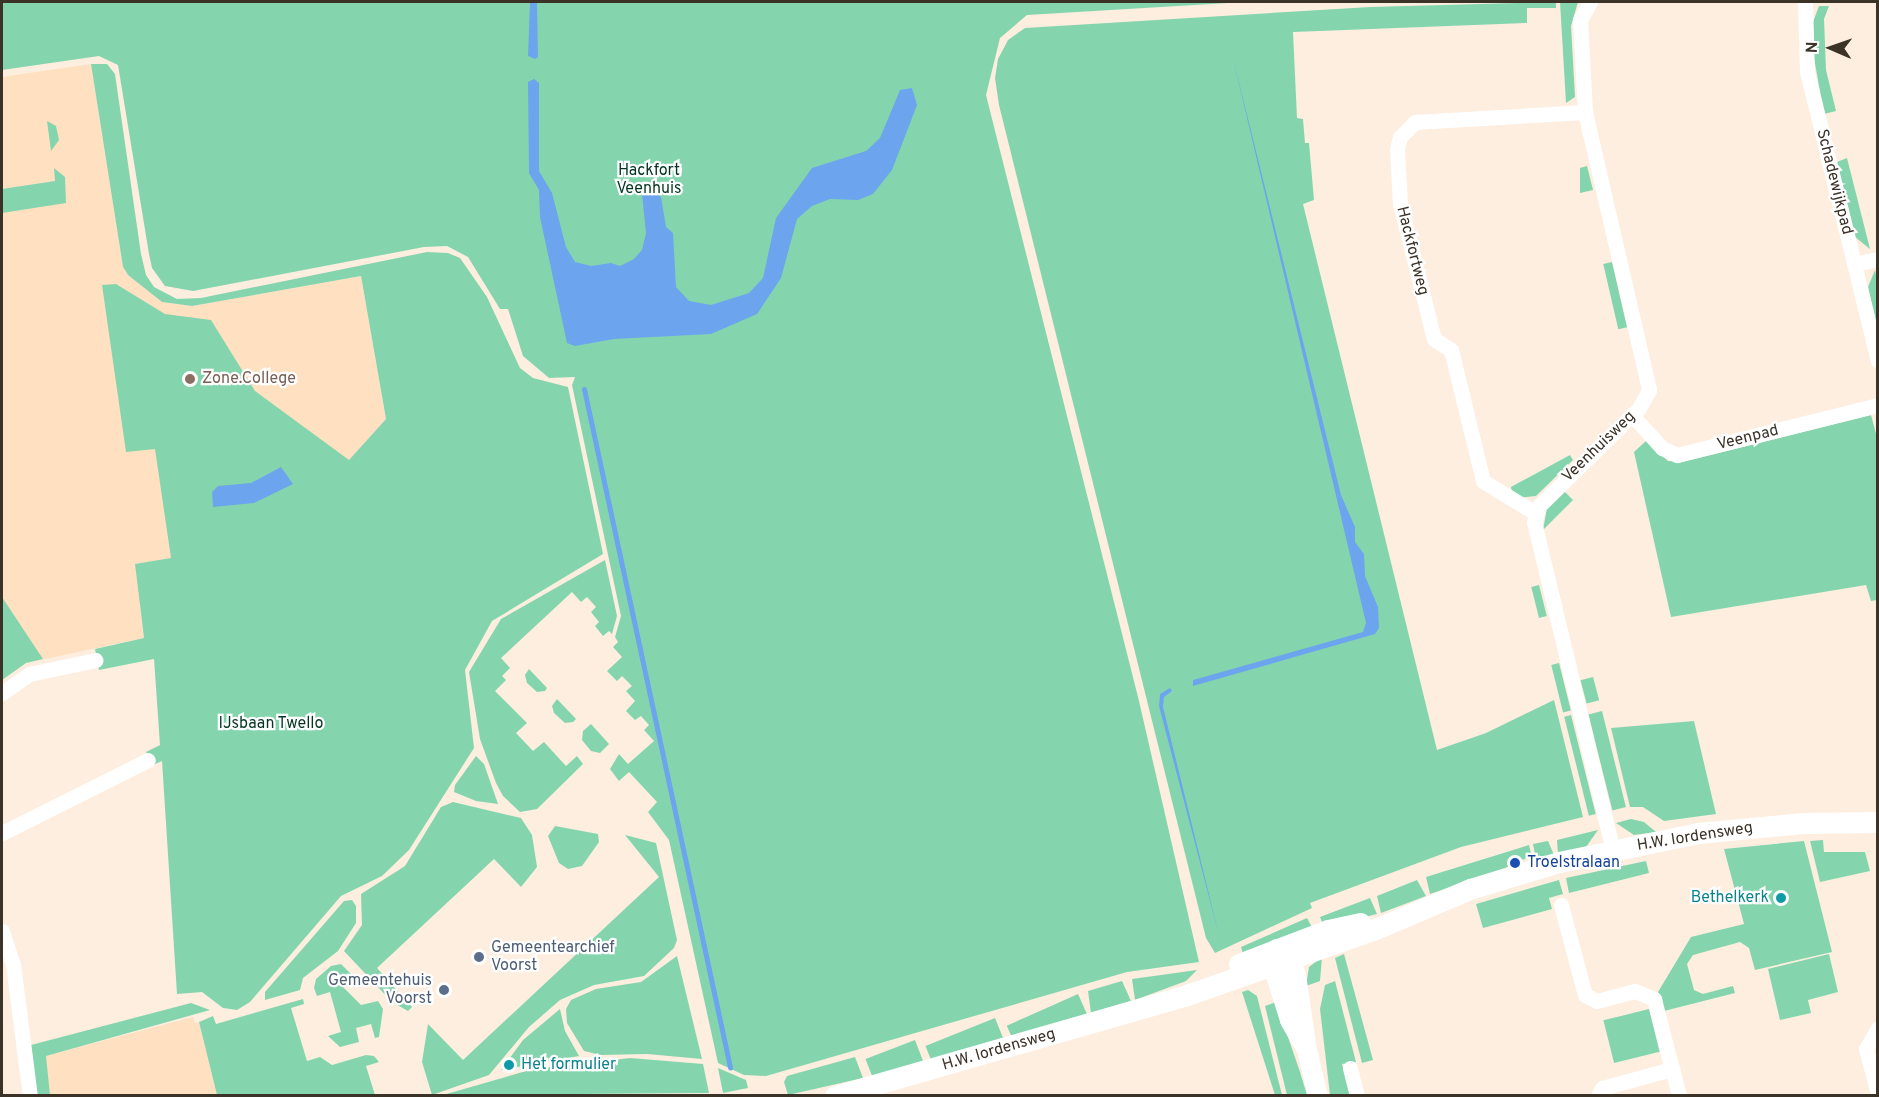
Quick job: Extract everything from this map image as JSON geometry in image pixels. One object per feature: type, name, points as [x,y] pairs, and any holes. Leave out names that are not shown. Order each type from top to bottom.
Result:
[{"type":"main road","name":"H.W. Iordensweg","points":[[835,1095],[1161,1001],[1281,958],[1328,930],[1413,910],[1498,879],[1613,850],[1738,829],[1878,822]]},
{"type":"street","name":"Veenhuisweg","points":[[1535,513],[1545,499],[1632,415],[1647,396],[1650,383],[1585,112],[1580,20],[1590,2]]},
{"type":"street","name":"Schadewijkpad","points":[[1805,2],[1807,72],[1878,360]]},
{"type":"street","name":"Hackfortweg","points":[[1535,513],[1483,482],[1451,350],[1434,339],[1400,204],[1397,149],[1400,137],[1415,122],[1585,112]]},
{"type":"street","points":[[1854,264],[1878,259]]},
{"type":"street","name":"Veenpad","points":[[1632,415],[1662,448],[1677,455],[1878,405]]},
{"type":"street","points":[[1535,513],[1537,538],[1613,850]]},
{"type":"street","points":[[2,693],[29,674],[96,660]]},
{"type":"street","points":[[2,833],[148,760]]},
{"type":"street","points":[[1561,905],[1585,994],[1597,1001],[1635,991],[1654,999],[1679,1095]]},
{"type":"street","points":[[2,931],[13,964],[30,1095]]},
{"type":"street","points":[[1281,958],[1290,1020],[1307,1050],[1318,1095]]},
{"type":"street","points":[[1878,1028],[1866,1049],[1878,1094]]},
{"type":"street","points":[[1350,1068],[1357,1095]]},
{"type":"street","points":[[1598,1095],[1602,1088],[1672,1069]]},
{"type":"shaded area","name":"Zone.College","points":[[91,64],[123,267],[128,275],[162,302],[192,306],[361,276],[386,419],[300,514],[139,603],[144,638],[26,663],[2,680],[2,77]]},
{"type":"shaded area","points":[[193,1017],[195,1023],[199,1022],[217,1095],[50,1095],[45,1056]]},
{"type":"green space","name":"Hackfort Veenhuis","points":[[2,2],[1245,2],[1027,15],[1000,38],[986,95],[1139,701],[1199,962],[1127,972],[766,1076],[744,1075],[718,1063],[669,840],[648,812],[657,802],[629,772],[619,781],[610,769],[619,754],[628,764],[654,741],[644,730],[649,725],[641,716],[635,720],[626,711],[635,701],[626,691],[632,686],[622,676],[617,681],[607,671],[622,657],[613,647],[618,642],[615,637],[621,616],[572,385],[575,377],[549,378],[523,356],[508,309],[500,309],[468,257],[447,246],[424,247],[193,291],[165,286],[152,268],[149,254],[118,65],[99,56],[2,70]]},
{"type":"green space","points":[[1556,2],[1556,8],[1527,8],[1527,23],[1293,32],[1297,118],[1303,119],[1305,143],[1309,143],[1314,200],[1303,204],[1437,750],[1486,733],[1554,700],[1583,817],[1461,847],[1310,903],[1312,908],[1215,953],[1206,938],[999,105],[995,78],[998,59],[1008,40],[1025,28],[1370,7]]},
{"type":"green space","points":[[1560,2],[1578,2],[1571,26],[1575,97],[1566,103]]},
{"type":"green space","points":[[1819,6],[1829,6],[1824,19],[1826,70],[1836,111],[1824,114],[1814,58],[1813,22]]},
{"type":"green space","name":"IJsbaan Twello","points":[[91,64],[107,64],[115,74],[141,254],[146,275],[154,287],[177,299],[201,298],[427,252],[448,253],[460,258],[487,297],[520,368],[533,378],[568,387],[603,554],[492,621],[465,670],[474,748],[409,850],[382,876],[341,896],[250,1002],[237,1010],[223,1008],[202,992],[177,994],[162,761],[153,765],[146,752],[160,745],[154,659],[99,670],[95,649],[144,638],[135,564],[171,558],[155,449],[126,452],[102,285],[116,284],[165,314],[211,320],[255,391],[349,460],[386,419],[361,276],[192,306],[162,302],[128,275],[123,267]]},
{"type":"green space","points":[[47,121],[56,126],[59,140],[51,151]]},
{"type":"green space","points":[[1847,158],[1870,249],[1855,237],[1837,162]]},
{"type":"green space","points":[[1587,166],[1593,190],[1580,193],[1580,168]]},
{"type":"green space","points":[[54,168],[65,177],[66,203],[2,213],[2,189],[55,181]]},
{"type":"green space","points":[[1612,262],[1627,327],[1618,329],[1603,264]]},
{"type":"green space","points":[[1875,270],[1877,280],[1877,328],[1868,287]]},
{"type":"green space","points":[[1871,415],[1878,441],[1877,600],[1871,601],[1866,585],[1671,617],[1634,452],[1646,441],[1668,461],[1682,462]]},
{"type":"green space","points":[[1570,455],[1573,460],[1536,496],[1518,498],[1512,494],[1511,487]]},
{"type":"green space","points":[[1564,491],[1573,500],[1543,530],[1547,508]]},
{"type":"green space","points":[[605,560],[617,616],[612,634],[609,631],[603,636],[595,626],[599,622],[591,612],[596,607],[587,597],[581,602],[572,592],[501,658],[510,668],[502,676],[506,680],[495,691],[527,723],[516,733],[533,751],[544,742],[566,766],[577,756],[583,764],[537,809],[520,812],[503,796],[496,783],[480,739],[469,672],[501,619]]},
{"type":"green space","points":[[1539,585],[1547,616],[1539,618],[1531,587]]},
{"type":"green space","points":[[2,597],[43,659],[26,663],[2,680]]},
{"type":"green space","points":[[1559,663],[1571,711],[1563,712],[1551,665]]},
{"type":"green space","points":[[529,669],[547,688],[545,691],[537,692],[527,683],[525,675]]},
{"type":"green space","points":[[1593,677],[1599,700],[1587,704],[1580,680]]},
{"type":"green space","points":[[557,699],[576,719],[573,722],[565,723],[554,713],[552,706]]},
{"type":"green space","points":[[1602,711],[1626,807],[1612,810],[1588,714]]},
{"type":"green space","points":[[1571,715],[1596,814],[1589,816],[1564,717]]},
{"type":"green space","points":[[1694,721],[1716,814],[1664,821],[1643,807],[1630,807],[1611,728]]},
{"type":"green space","points":[[591,724],[609,744],[600,753],[591,751],[582,740],[583,731]]},
{"type":"green space","points":[[476,756],[484,764],[498,804],[476,801],[454,792],[455,785]]},
{"type":"green space","points":[[453,802],[521,818],[532,835],[537,867],[521,887],[494,859],[377,968],[412,1007],[408,1011],[392,1002],[344,951],[362,925],[361,894],[405,866],[441,807]]},
{"type":"green space","points":[[1631,819],[1644,822],[1656,832],[1634,835],[1616,823]]},
{"type":"green space","points":[[555,826],[598,834],[599,842],[582,866],[568,869],[559,863],[548,836]]},
{"type":"green space","points":[[1598,830],[1586,847],[1558,854],[1557,840]]},
{"type":"green space","points":[[625,835],[656,843],[677,940],[674,948],[644,976],[594,985],[560,1000],[529,1027],[489,1075],[432,1095],[422,1062],[428,1024],[463,1060],[659,877]]},
{"type":"green space","points":[[1823,840],[1824,852],[1865,852],[1870,871],[1820,882],[1810,841]]},
{"type":"green space","points":[[1548,841],[1554,855],[1536,859],[1533,844]]},
{"type":"green space","points":[[1804,841],[1832,952],[1755,970],[1749,948],[1740,942],[1693,955],[1687,964],[1694,990],[1703,994],[1733,986],[1735,993],[1664,1011],[1658,992],[1691,937],[1744,924],[1724,849]]},
{"type":"green space","points":[[1529,845],[1532,857],[1430,894],[1426,877]]},
{"type":"green space","points":[[1646,861],[1649,873],[1569,893],[1566,878]]},
{"type":"green space","points":[[1417,880],[1426,896],[1381,913],[1377,896]]},
{"type":"green space","points":[[1559,880],[1563,894],[1549,898],[1552,909],[1483,928],[1476,904]]},
{"type":"green space","points":[[1370,898],[1377,914],[1324,927],[1320,917]]},
{"type":"green space","points":[[352,900],[356,906],[356,923],[338,951],[303,978],[300,990],[265,1000],[265,992],[344,901]]},
{"type":"green space","points":[[1307,918],[1314,931],[1244,957],[1241,947]]},
{"type":"green space","points":[[1344,954],[1373,1060],[1362,1063],[1335,958]]},
{"type":"green space","points":[[1829,954],[1838,992],[1808,1000],[1811,1013],[1780,1020],[1768,969]]},
{"type":"green space","points":[[677,956],[702,1059],[647,1054],[601,1055],[584,1051],[567,1023],[566,1009],[571,1000],[596,989],[641,982]]},
{"type":"green space","points":[[1322,957],[1320,981],[1306,986],[1309,967]]},
{"type":"green space","points":[[341,964],[354,977],[338,982],[361,1005],[378,1001],[383,1009],[379,1037],[375,1038],[371,1024],[356,1028],[359,1042],[340,1047],[328,1036],[341,1032],[330,992],[317,996],[314,988],[316,979],[331,966]]},
{"type":"green space","points":[[1197,970],[1186,981],[1135,1000],[1132,979]]},
{"type":"green space","points":[[1122,981],[1131,1001],[1091,1013],[1088,991]]},
{"type":"green space","points":[[1335,981],[1356,1062],[1342,1064],[1350,1095],[1330,1095],[1320,1009],[1325,985]]},
{"type":"green space","points":[[1248,990],[1257,996],[1282,1095],[1275,1095],[1242,992]]},
{"type":"green space","points":[[1078,994],[1087,1014],[1016,1046],[1007,1026]]},
{"type":"green space","points":[[303,999],[304,1004],[291,1008],[307,1061],[320,1057],[332,1065],[366,1055],[374,1056],[379,1062],[366,1066],[375,1095],[217,1095],[199,1022],[213,1016],[216,1024]]},
{"type":"green space","points":[[1276,1002],[1307,1095],[1287,1095],[1265,1006]]},
{"type":"green space","points":[[191,1003],[210,1010],[46,1056],[50,1095],[37,1095],[31,1045]]},
{"type":"green space","points":[[560,1009],[565,1031],[579,1056],[501,1070],[523,1040]]},
{"type":"green space","points":[[1649,1009],[1660,1052],[1614,1063],[1603,1020]]},
{"type":"green space","points":[[995,1018],[1003,1038],[934,1066],[925,1046]]},
{"type":"green space","points":[[915,1040],[923,1061],[873,1080],[866,1059]]},
{"type":"green space","points":[[855,1057],[863,1078],[788,1095],[784,1082],[787,1076]]},
{"type":"green space","points":[[630,1058],[703,1064],[709,1093],[443,1095],[533,1069]]},
{"type":"green space","points":[[718,1068],[746,1080],[748,1088],[723,1093]]},
{"type":"water","points":[[530,2],[537,2],[538,57],[535,59],[528,56]]},
{"type":"water","points":[[1232,54],[1341,495],[1355,527],[1355,542],[1364,554],[1365,576],[1378,607],[1379,628],[1375,634],[1193,686],[1193,680],[1363,632],[1366,623]]},
{"type":"water","points":[[534,79],[539,83],[539,171],[552,193],[566,247],[575,262],[591,266],[611,263],[620,266],[634,259],[642,250],[646,233],[642,194],[655,192],[661,197],[666,227],[673,233],[676,287],[689,301],[711,305],[749,293],[763,278],[776,218],[812,168],[866,151],[880,138],[900,90],[912,88],[917,105],[892,170],[873,194],[858,200],[830,199],[812,206],[797,219],[781,278],[757,314],[711,334],[614,339],[575,346],[567,343],[540,217],[539,190],[529,173],[528,82]]},
{"type":"water","points":[[281,467],[293,484],[254,503],[213,507],[212,492],[218,486],[251,483]]},
{"type":"water","points":[[1170,688],[1172,691],[1164,697],[1163,707],[1219,935],[1159,706],[1160,694]]},
{"type":"waterway","points":[[584,389],[730,1067]]},
{"type":"place","name":"Zone.College","points":[[190,379]]},
{"type":"place","name":"Troelstralaan","points":[[1515,863]]},
{"type":"place","name":"Bethelkerk","points":[[1781,898]]},
{"type":"place","name":"Gemeentearchief Voorst","points":[[479,957]]},
{"type":"place","name":"Gemeentehuis Voorst","points":[[444,990]]},
{"type":"place","name":"Het formulier","points":[[509,1065]]}]
